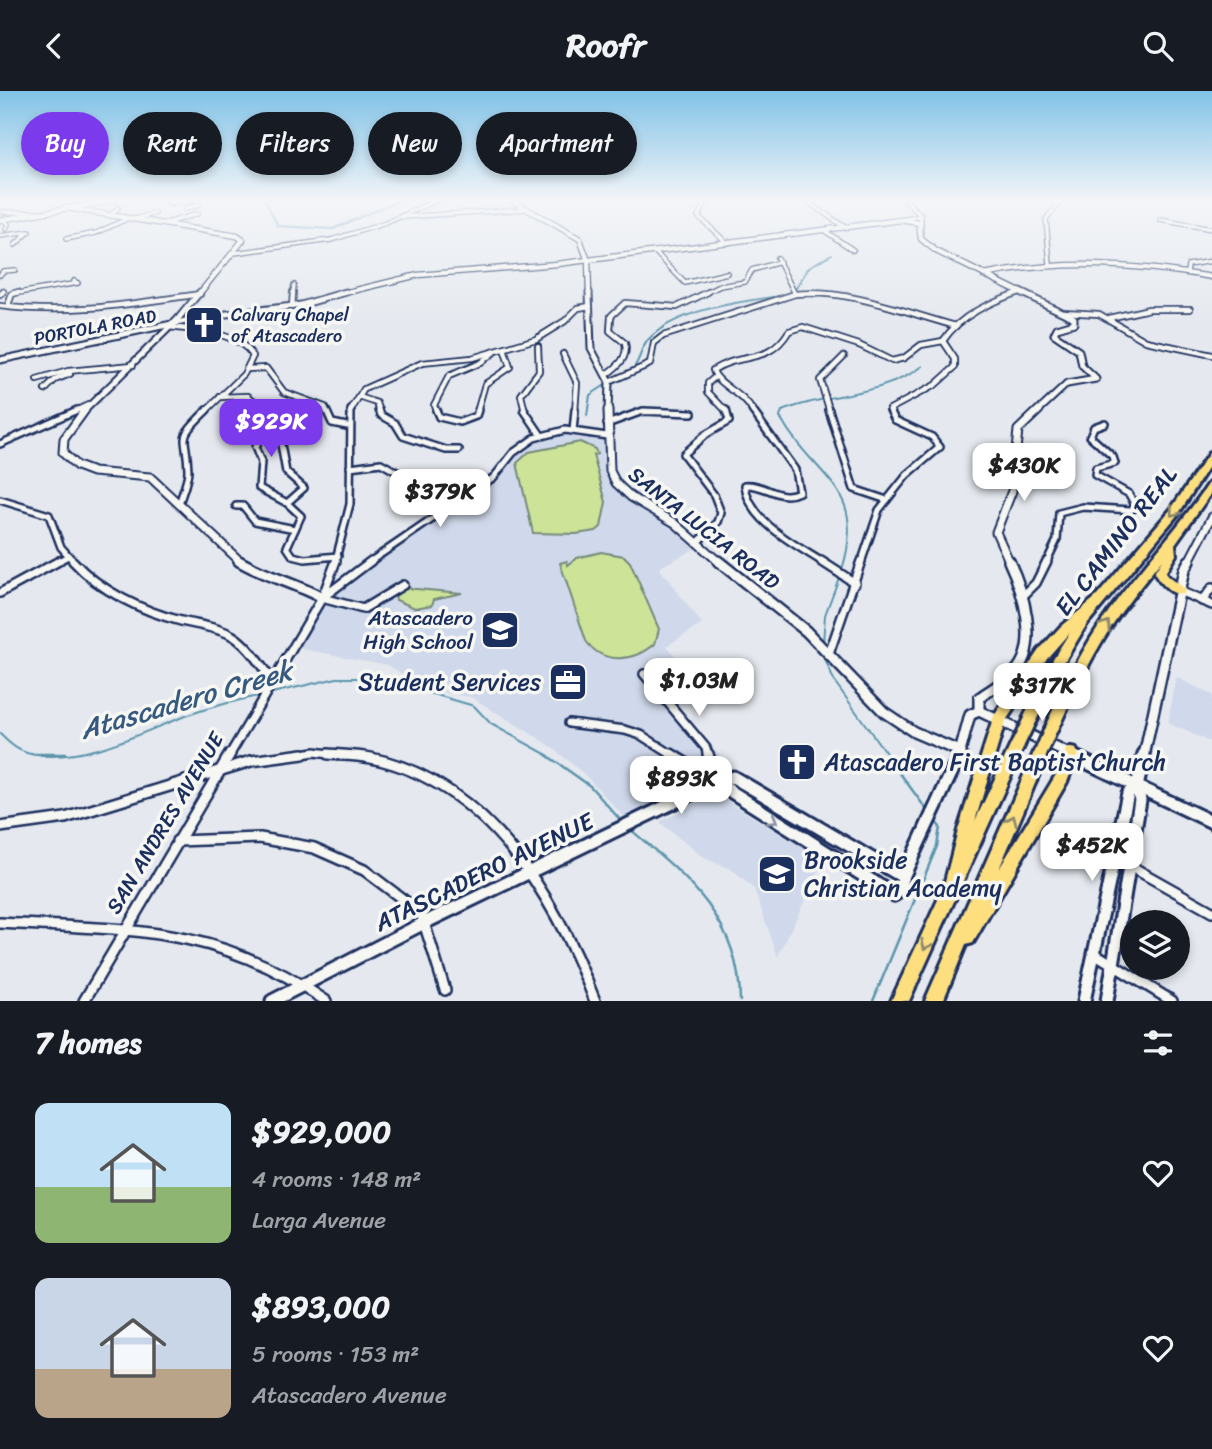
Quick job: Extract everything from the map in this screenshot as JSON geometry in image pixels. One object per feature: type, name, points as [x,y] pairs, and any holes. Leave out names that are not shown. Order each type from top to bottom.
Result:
[{"type":"highway","name":"EL CAMINO REAL","points":[[900,1001],[1058,661],[1098,601],[1175,511],[1212,455]]},
{"type":"highway","name":"EL CAMINO REAL","points":[[934,1001],[1076,674],[1102,630],[1170,544],[1212,485]]},
{"type":"highway","points":[[1170,544],[1171,555],[1159,573],[1165,582],[1179,591]]},
{"type":"highway","points":[[951,890],[965,830],[999,720],[1043,654],[1065,629],[1098,601]]},
{"type":"highway","points":[[946,972],[1039,817],[1071,754]]},
{"type":"street","points":[[243,242],[170,327],[88,405],[64,439],[62,448],[66,457],[76,466],[93,472],[150,477],[239,561],[265,576],[302,587],[322,598],[363,608],[403,585]]},
{"type":"street","points":[[234,253],[313,242]]},
{"type":"street","name":"SANTA LUCIA ROAD","points":[[580,242],[588,260],[591,348],[608,378],[607,436],[610,471],[619,487],[676,523],[726,569],[806,631],[864,694],[893,719],[924,737],[961,752]]},
{"type":"street","name":"PORTOLA ROAD","points":[[0,360],[218,315],[292,307],[399,278],[588,260],[731,242]]},
{"type":"street","points":[[842,242],[853,250]]},
{"type":"street","points":[[925,242],[984,275],[1063,312],[1075,322],[1057,328],[1054,334],[1079,351],[1082,366],[1097,379],[1067,384],[1022,424],[1016,434],[1011,497],[996,532],[1024,595],[1028,638],[1025,655],[1016,671],[979,698],[979,711]]},
{"type":"street","points":[[1048,242],[1050,264]]},
{"type":"street","points":[[655,251],[685,283],[727,273]]},
{"type":"street","points":[[608,378],[626,355],[625,343],[610,331],[611,316],[622,305],[636,302],[677,307],[720,286],[745,282],[752,270],[778,260],[795,295]]},
{"type":"street","points":[[1187,273],[1188,265],[1212,261]]},
{"type":"street","points":[[984,275],[1050,264],[1106,264],[1212,277]]},
{"type":"street","points":[[0,275],[3,271],[15,270]]},
{"type":"street","points":[[8,306],[12,294],[20,290],[57,289],[78,282],[74,281]]},
{"type":"street","points":[[292,307],[294,285]]},
{"type":"street","points":[[855,583],[754,512],[743,493],[745,485],[752,483],[779,496],[791,496],[799,492],[800,483],[746,398],[715,377],[713,370],[717,366],[769,354],[780,346],[789,331],[799,328],[811,328],[859,345],[886,361],[899,360],[921,345],[943,341],[956,326],[989,304],[1019,292]]},
{"type":"street","points":[[0,306],[36,311],[79,311],[200,293]]},
{"type":"street","points":[[608,378],[650,364],[654,343],[663,335],[795,295],[839,294],[956,326]]},
{"type":"street","points":[[322,598],[338,556],[350,504],[347,426],[349,414],[359,397],[373,384],[422,363],[468,358],[536,339],[565,321],[578,308],[590,306]]},
{"type":"street","points":[[1109,318],[1123,313],[1174,307],[1190,309]]},
{"type":"street","points":[[1063,312],[1087,311],[1109,318],[1146,341],[1212,355]]},
{"type":"street","points":[[170,327],[243,343],[253,354],[248,369],[195,419],[185,434],[183,446],[188,466],[179,504]]},
{"type":"street","points":[[829,654],[870,532],[887,500],[907,475],[939,449],[932,437],[898,422],[890,411],[902,400],[935,385],[955,366],[955,359],[943,341]]},
{"type":"street","points":[[538,346],[539,371],[523,390],[520,399],[541,435]]},
{"type":"street","points":[[494,351],[480,363],[449,376],[434,405],[439,417],[460,422],[476,416],[486,383],[510,367],[505,349]]},
{"type":"street","points":[[563,354],[577,383],[573,431]]},
{"type":"street","points":[[844,356],[820,380],[854,489],[887,500]]},
{"type":"street","points":[[37,380],[85,369],[133,365]]},
{"type":"street","points":[[248,369],[266,368],[284,391],[325,407],[332,423],[347,426]]},
{"type":"street","points":[[45,390],[55,380],[85,369]]},
{"type":"street","points":[[698,543],[717,523],[720,514],[714,494],[683,454],[705,435],[729,421],[726,408],[708,392],[708,383],[715,377]]},
{"type":"street","points":[[220,397],[250,397],[262,407],[280,413],[276,430],[286,472],[304,488],[287,503]]},
{"type":"street","points":[[359,397],[377,403],[382,415],[395,423],[402,436],[428,442],[442,449],[459,450]]},
{"type":"street","points":[[0,444],[88,405]]},
{"type":"street","points":[[607,424],[643,411],[692,413]]},
{"type":"street","points":[[277,422],[263,432],[255,447],[261,462],[258,485],[265,493],[287,503],[301,516],[287,547],[293,556],[305,559],[338,556]]},
{"type":"street","points":[[1024,595],[1036,583],[1057,540],[1059,513],[1077,508],[1131,510],[1136,507],[1136,502],[1129,494],[1095,475],[1096,468],[1115,463],[1113,457],[1090,436],[1094,427],[1105,423]]},
{"type":"street","name":"SAN ANDRES AVENUE","points":[[83,1001],[322,598],[494,477],[520,447],[541,435],[573,431],[607,436]]},
{"type":"street","points":[[350,467],[381,463],[409,481],[425,485],[452,483],[472,491]]},
{"type":"street","points":[[0,500],[49,515],[58,541],[68,557],[84,573],[125,600],[160,616],[223,631],[236,637],[272,680]]},
{"type":"street","points":[[236,506],[243,506],[255,521],[295,529]]},
{"type":"street","points":[[1107,1001],[1140,800],[1138,787],[1179,591],[1187,562],[1212,517]]},
{"type":"street","points":[[0,593],[68,557]]},
{"type":"street","points":[[1202,601],[1212,588]]},
{"type":"street","points":[[1179,591],[1212,605]]},
{"type":"street","points":[[644,674],[706,748],[716,782]]},
{"type":"street","points":[[569,723],[625,730],[641,735],[894,895],[901,890],[903,877],[961,752],[970,715],[979,711],[1212,823]]},
{"type":"street","points":[[0,827],[47,821],[102,809],[252,760],[311,752],[347,754],[386,763],[434,782],[457,797],[501,834],[531,871],[571,938],[595,1001]]},
{"type":"street","name":"ATASCADERO AVENUE","points":[[272,1001],[426,922],[716,782],[733,777],[746,782],[903,877]]},
{"type":"street","points":[[1084,1001],[1128,793],[1138,787]]},
{"type":"street","points":[[177,841],[260,838],[314,848],[364,870],[410,902],[426,922],[445,990]]},
{"type":"street","points":[[1114,857],[1212,912]]},
{"type":"street","points":[[0,923],[126,927],[180,935],[215,945],[272,969],[326,1001]]},
{"type":"street","points":[[1094,953],[1172,1001]]},
{"type":"shaded area","name":"Atascadero High School","points":[[565,432],[604,440],[611,481],[620,491],[659,515],[698,547],[659,568],[702,624],[667,646],[688,671],[661,686],[730,768],[629,822],[585,775],[548,744],[471,697],[428,690],[388,665],[297,648],[320,607],[342,585],[500,474],[519,449],[540,437]]},
{"type":"shaded area","points":[[1176,677],[1212,695],[1212,743],[1168,723]]},
{"type":"shaded area","name":"Brookside Christian Academy","points":[[715,794],[824,860],[778,957],[754,889],[732,870],[704,858],[659,822]]},
{"type":"green space","points":[[580,442],[595,449],[597,454],[593,455],[606,502],[601,527],[596,531],[576,534],[533,533],[517,463],[529,452]]},
{"type":"green space","points":[[601,552],[624,556],[630,562],[659,629],[655,644],[638,655],[610,657],[593,649],[586,641],[560,563],[567,561],[568,565],[577,558]]},
{"type":"green space","points":[[405,588],[462,593],[434,599],[432,605],[415,608],[396,600],[395,596]]},
{"type":"waterway","points":[[795,290],[809,267],[832,254]]},
{"type":"waterway","points":[[633,369],[648,340],[675,321],[710,308],[781,296]]},
{"type":"waterway","points":[[842,570],[848,542],[848,520],[843,502],[834,486],[794,439],[780,417],[782,411],[818,400],[872,389],[907,376],[923,366]]},
{"type":"waterway","points":[[587,416],[590,395],[607,384]]},
{"type":"waterway","points":[[823,643],[825,615],[840,575]]},
{"type":"waterway","points":[[822,652],[834,681],[888,756]]},
{"type":"waterway","name":"Atascadero Creek","points":[[268,694],[337,678],[379,678],[474,706],[491,724],[549,756]]},
{"type":"waterway","name":"Atascadero Creek","points":[[0,734],[16,748],[30,754],[74,754],[112,745],[185,716],[263,695]]},
{"type":"waterway","name":"Atascadero Creek","points":[[32,754],[66,754]]},
{"type":"waterway","name":"Atascadero Creek","points":[[545,754],[590,786],[623,823]]},
{"type":"waterway","points":[[886,754],[929,813]]},
{"type":"waterway","points":[[873,1001],[937,846],[940,827],[934,820]]},
{"type":"waterway","name":"Atascadero Creek","points":[[630,829],[672,865],[707,903],[731,947],[738,972],[740,1001]]},
{"type":"place","name":"Calvary Chapel of Atascadero","points":[[204,325]]},
{"type":"place","name":"Atascadero High School","points":[[500,630]]},
{"type":"place","name":"Student Services","points":[[568,682]]},
{"type":"place","name":"Atascadero First Baptist Church","points":[[797,762]]},
{"type":"place","name":"Brookside Christian Academy","points":[[777,874]]}]
